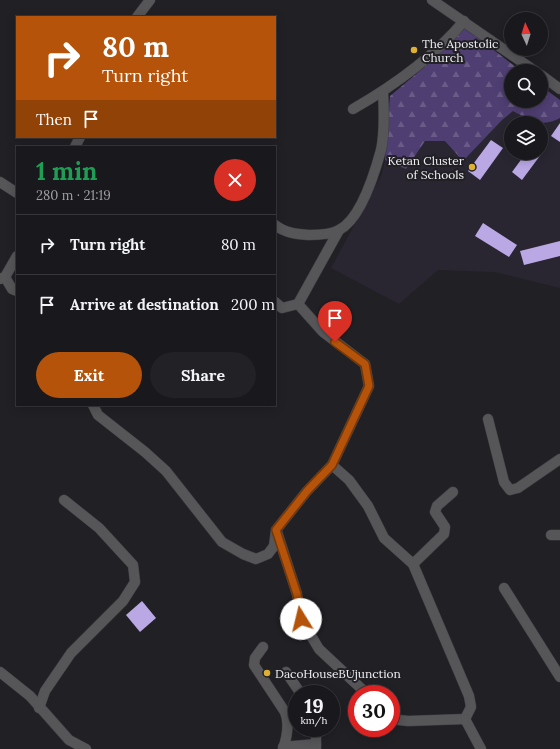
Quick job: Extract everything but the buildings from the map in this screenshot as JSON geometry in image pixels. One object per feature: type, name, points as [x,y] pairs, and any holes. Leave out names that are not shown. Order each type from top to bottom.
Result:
[{"type":"street","points":[[138,16],[150,0]]},
{"type":"street","points":[[432,0],[525,64]]},
{"type":"street","points":[[353,108],[383,92],[426,60],[464,21]]},
{"type":"street","points":[[548,80],[560,89]]},
{"type":"street","points":[[276,303],[282,308],[298,304],[339,230],[353,218],[366,194],[381,149],[384,110],[383,92]]},
{"type":"street","points":[[0,182],[16,191]]},
{"type":"street","points":[[276,226],[282,230],[295,234],[316,235],[339,230]]},
{"type":"street","points":[[16,258],[3,278],[12,289],[16,291]]},
{"type":"street","points":[[94,406],[98,415],[145,452],[166,471],[222,542],[243,554],[256,559],[268,554],[274,546],[276,530],[307,491],[332,465],[369,386],[365,364],[323,332],[298,304]]},
{"type":"street","points":[[488,419],[504,482],[510,490],[518,488],[560,459]]},
{"type":"street","points":[[332,465],[349,480],[368,506],[384,538],[413,564],[469,696],[471,707],[465,719]]},
{"type":"street","points":[[413,564],[444,534],[445,527],[435,512],[436,506],[453,492]]},
{"type":"street","points":[[39,708],[45,691],[71,653],[123,601],[135,582],[134,565],[99,528],[64,500]]},
{"type":"street","points":[[276,530],[297,594],[301,619],[319,649],[357,685]]},
{"type":"street","points":[[504,588],[560,677]]},
{"type":"street","points":[[263,647],[255,658],[254,665],[288,719],[283,748],[316,747]]},
{"type":"street","points":[[0,672],[30,696],[39,708],[70,740],[86,749]]},
{"type":"street","points":[[286,672],[295,685]]},
{"type":"street","points":[[400,720],[465,719]]},
{"type":"street","points":[[465,719],[481,749]]},
{"type":"shaded area","name":"Ketan Cluster of Schools","points":[[434,59],[504,69],[504,108],[548,108],[548,91],[560,100],[560,288],[495,272],[438,270],[399,304],[331,268],[382,174],[385,160],[390,96]]},
{"type":"green space","points":[[465,28],[512,64],[504,64],[504,108],[548,108],[548,91],[560,100],[560,118],[548,122],[548,116],[523,116],[513,111],[507,116],[504,116],[504,118],[463,161],[445,141],[425,141],[406,169],[385,160],[390,96],[434,59]]},
{"type":"place","name":"The Apostolic Church","points":[[414,50]]},
{"type":"place","name":"Ketan Cluster of Schools","points":[[472,167]]},
{"type":"place","name":"DacoHouseBUjunction","points":[[267,673]]},
{"type":"route","points":[[301,619],[297,594],[276,530],[307,491],[332,465],[369,386],[365,364],[335,342]]}]
